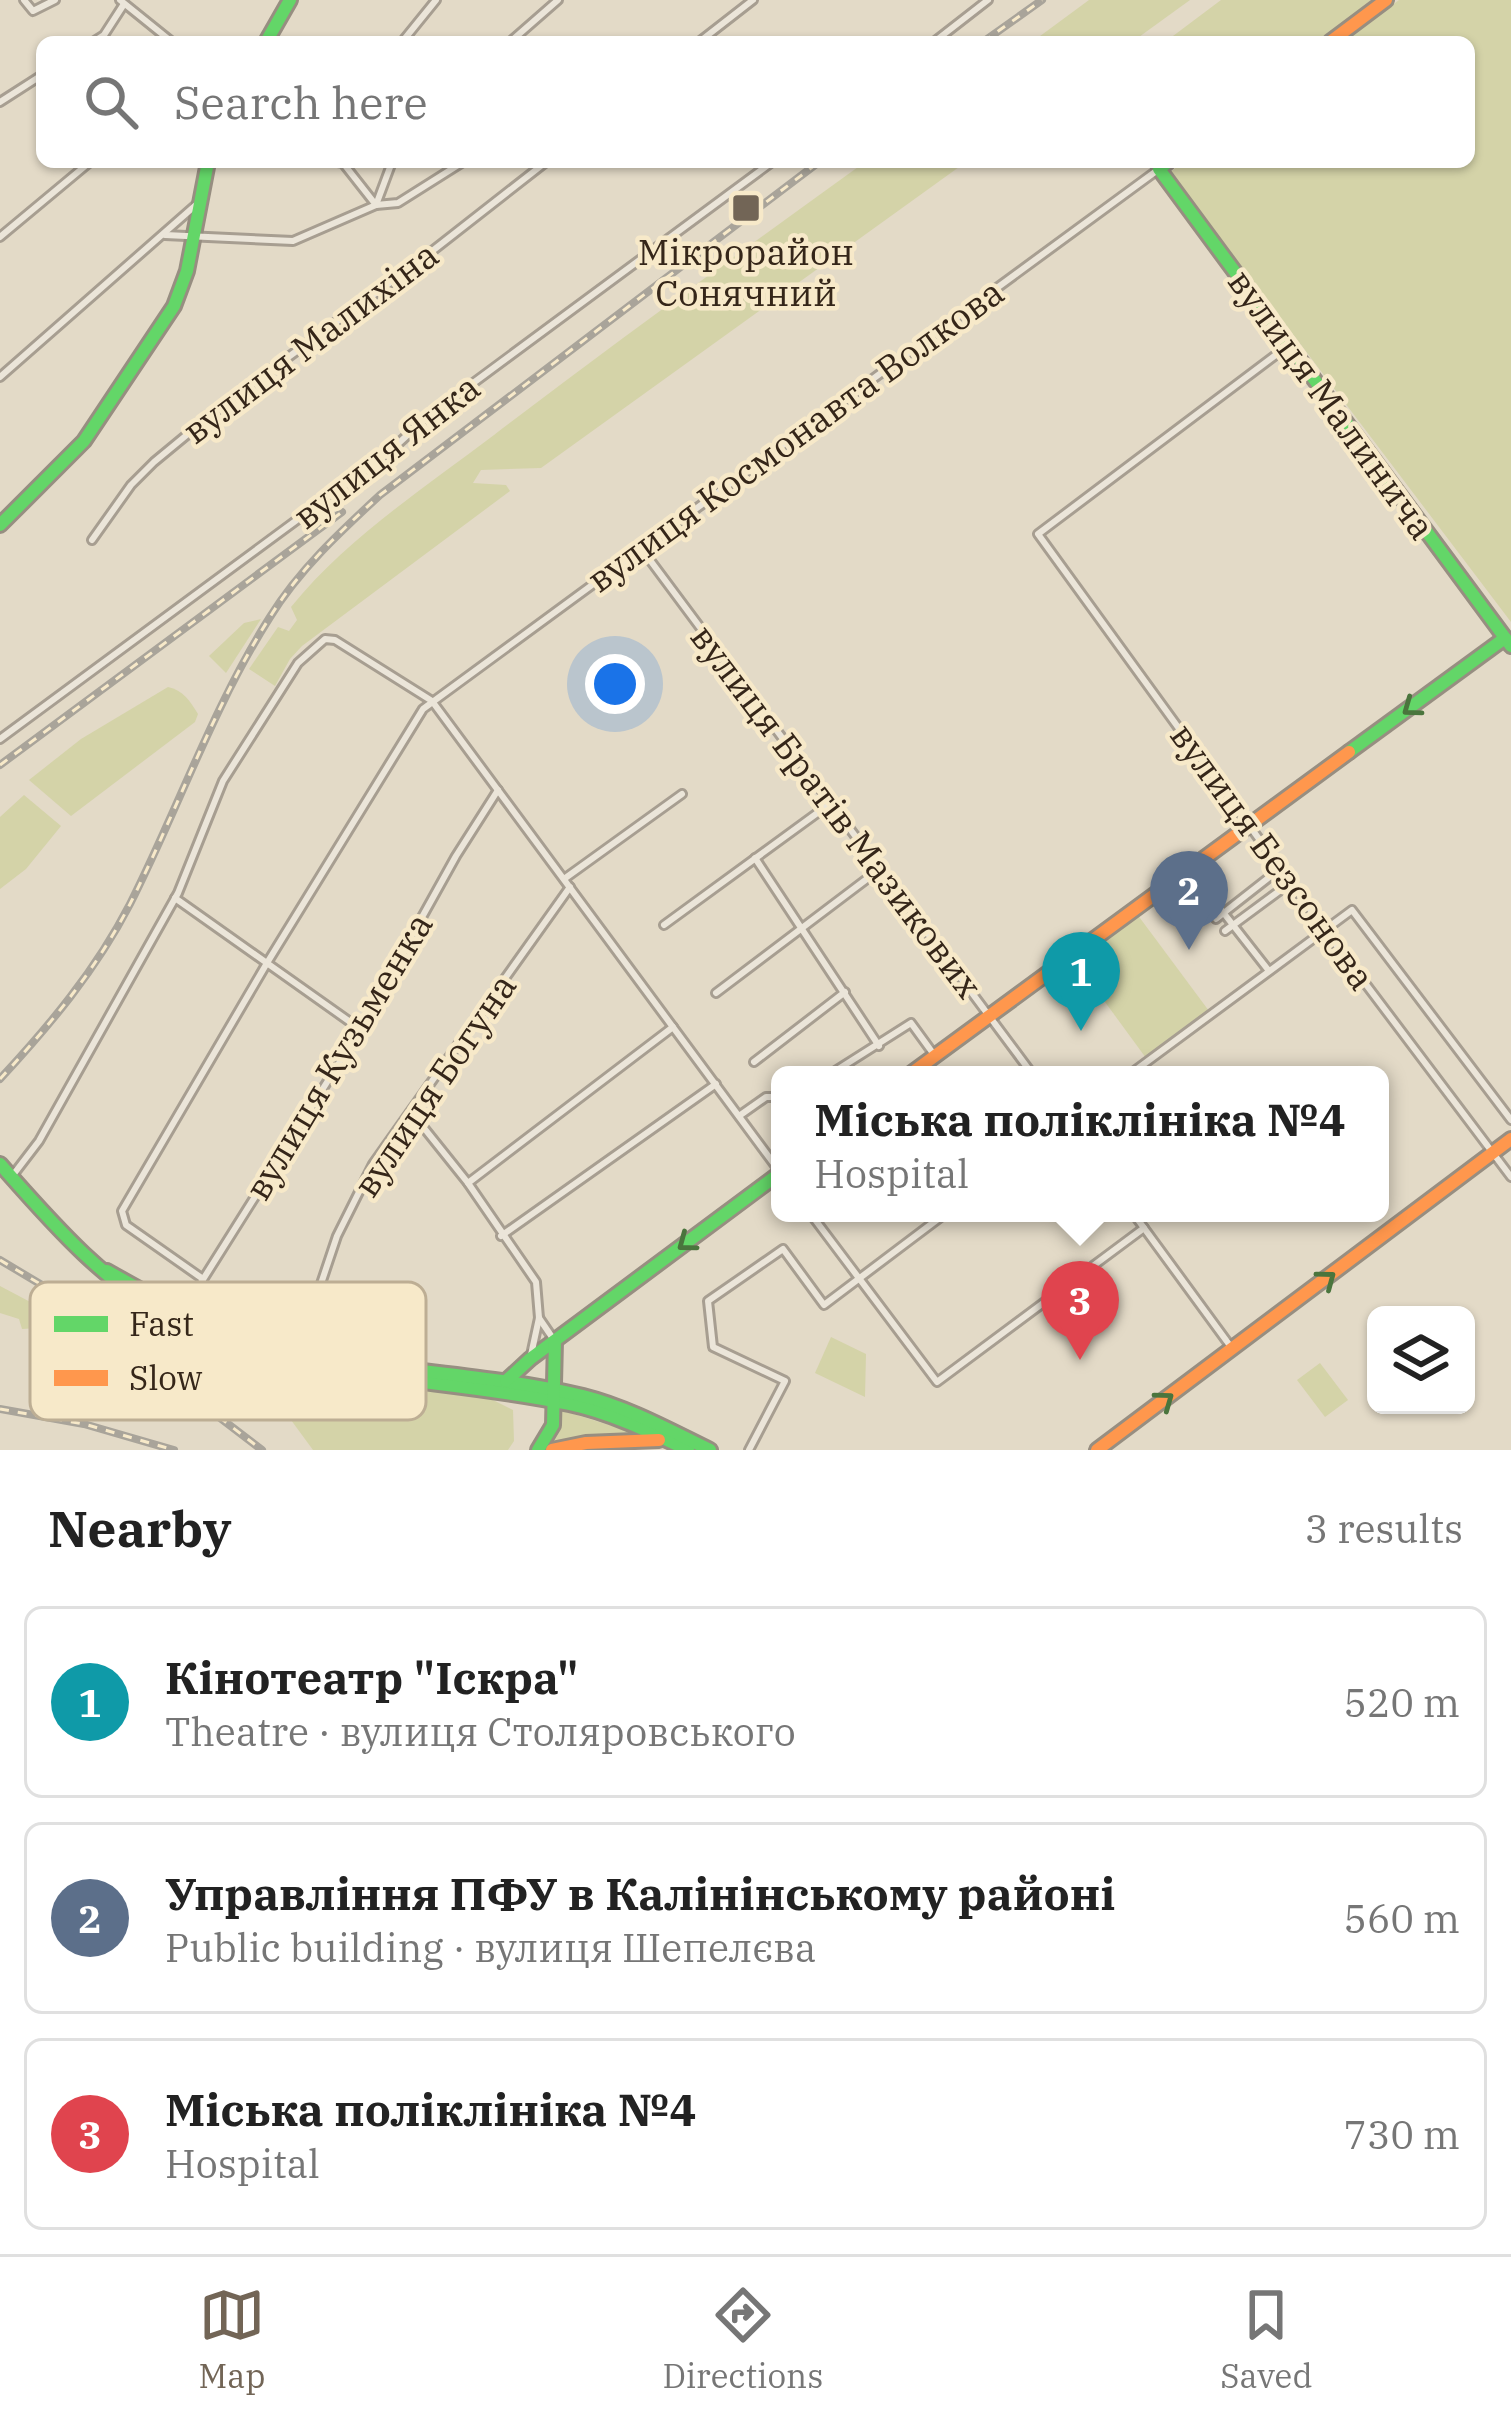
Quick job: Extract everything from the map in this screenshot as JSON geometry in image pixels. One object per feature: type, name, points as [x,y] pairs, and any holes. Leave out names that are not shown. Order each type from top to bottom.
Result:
[{"type":"street","points":[[24,0],[33,11],[55,0]]},
{"type":"street","points":[[269,36],[290,0]]},
{"type":"street","points":[[407,36],[436,0]]},
{"type":"street","points":[[517,36],[558,0]]},
{"type":"street","points":[[708,36],[753,0]]},
{"type":"street","points":[[942,36],[988,0]]},
{"type":"street","points":[[1338,36],[1386,0]]},
{"type":"street","points":[[102,36],[123,2],[165,36]]},
{"type":"street","points":[[0,102],[36,79]]},
{"type":"street","points":[[0,237],[83,168]]},
{"type":"street","points":[[0,525],[57,470],[105,413],[174,307],[187,272],[207,168]]},
{"type":"street","points":[[347,168],[376,205]]},
{"type":"street","points":[[376,205],[390,168]]},
{"type":"street","points":[[165,235],[293,241],[376,205],[398,203],[453,168]]},
{"type":"street","name":"вулиця Малихіна","points":[[92,540],[131,485],[171,447],[538,168]]},
{"type":"street","name":"вулиця Янка","points":[[0,739],[764,168]]},
{"type":"street","name":"вулиця Космонавта Волкова","points":[[203,1279],[126,1225],[122,1211],[418,716],[432,701],[1155,168]]},
{"type":"street","name":"вулиця Малинича","points":[[1163,168],[1508,642]]},
{"type":"street","points":[[0,377],[200,202]]},
{"type":"street","name":"вулиця Безсонова","points":[[1289,345],[1038,534],[1511,1177]]},
{"type":"street","name":"вулиця Братів Мазикових","points":[[641,548],[1026,1066]]},
{"type":"street","points":[[11,1177],[39,1141],[175,898],[223,781],[298,662],[326,639],[335,640],[432,701],[771,1160]]},
{"type":"street","points":[[921,1066],[1508,642]]},
{"type":"street","name":"вулиця Кузьменка","points":[[201,1282],[360,1029],[498,790]]},
{"type":"street","points":[[564,879],[682,794]]},
{"type":"street","points":[[664,925],[831,803]]},
{"type":"street","points":[[755,858],[879,1046]]},
{"type":"street","points":[[1216,919],[1281,868]]},
{"type":"street","points":[[716,994],[880,869]]},
{"type":"street","points":[[1190,870],[1269,971]]},
{"type":"street","points":[[1225,931],[1291,882]]},
{"type":"street","name":"вулиця Богуна","points":[[321,1282],[337,1236],[373,1165],[570,887]]},
{"type":"street","points":[[175,898],[360,1029]]},
{"type":"street","name":"вулиця Безсонова","points":[[1325,930],[1352,910],[1511,1120]]},
{"type":"street","points":[[1142,1066],[1325,930]]},
{"type":"street","points":[[754,1062],[845,992]]},
{"type":"street","points":[[845,1066],[911,1023],[935,1056]]},
{"type":"street","points":[[468,1183],[674,1027]]},
{"type":"street","points":[[501,1236],[716,1084]]},
{"type":"street","points":[[739,1116],[771,1096]]},
{"type":"street","points":[[412,1113],[468,1183],[536,1282],[539,1318],[530,1359]]},
{"type":"street","points":[[1096,1450],[1511,1139]]},
{"type":"street","points":[[0,1164],[96,1267],[121,1282]]},
{"type":"street","points":[[506,1381],[771,1179]]},
{"type":"street","points":[[817,1222],[937,1382],[1144,1228]]},
{"type":"street","points":[[749,1450],[785,1381],[713,1347],[708,1300],[783,1249],[824,1305],[934,1222]]},
{"type":"street","points":[[1140,1222],[1233,1350]]},
{"type":"street","points":[[538,1450],[554,1424],[555,1396],[554,1341],[539,1318]]},
{"type":"street","points":[[426,1371],[506,1381],[688,1450]]},
{"type":"street","points":[[426,1379],[539,1399],[555,1396],[615,1406],[710,1450]]},
{"type":"street","points":[[539,1399],[548,1406],[554,1424]]},
{"type":"street","points":[[552,1450],[586,1443],[668,1440]]},
{"type":"green space","points":[[1089,0],[1190,0],[1140,36],[1040,36]]},
{"type":"green space","points":[[1221,0],[1372,0],[1324,36],[1173,36]]},
{"type":"green space","points":[[1399,0],[1511,0],[1511,622],[1170,172],[1176,168],[1475,168],[1475,36],[1351,36]]},
{"type":"green space","points":[[857,168],[958,168],[541,468],[481,470],[473,483],[506,485],[510,491],[302,646],[275,686],[249,669],[278,627],[289,631],[297,620],[291,607],[361,536]]},
{"type":"green space","points":[[261,619],[226,673],[209,656],[244,623]]},
{"type":"green space","points":[[168,687],[189,701],[198,714],[195,722],[71,816],[29,780],[81,739]]},
{"type":"green space","points":[[24,795],[61,826],[26,869],[0,889],[0,817]]},
{"type":"green space","points":[[1137,914],[1209,1011],[1146,1058],[1075,961]]},
{"type":"green space","points":[[0,1286],[30,1302],[30,1329],[22,1329],[19,1319],[0,1313]]},
{"type":"green space","points":[[831,1337],[866,1354],[865,1397],[815,1373]]},
{"type":"green space","points":[[1320,1363],[1348,1400],[1325,1417],[1297,1380]]},
{"type":"green space","points":[[426,1389],[493,1400],[513,1410],[514,1441],[508,1450],[313,1450],[291,1420],[426,1420]]},
{"type":"green space","points":[[561,1410],[641,1435],[587,1437],[551,1445]]},
{"type":"railway","points":[[991,36],[1042,0]]},
{"type":"railway","points":[[0,1079],[71,996],[117,928],[231,686],[270,617],[307,568],[380,495],[811,168]]},
{"type":"railway","points":[[0,765],[342,512]]},
{"type":"railway","points":[[0,1260],[37,1282]]},
{"type":"railway","points":[[0,1409],[30,1414]]},
{"type":"railway","points":[[62,1420],[174,1450]]},
{"type":"railway","points":[[223,1420],[262,1450]]},
{"type":"traffic: fast","points":[[269,36],[290,0]]},
{"type":"traffic: fast","points":[[0,525],[84,441],[174,306],[187,271],[207,168]]},
{"type":"traffic: fast","points":[[1160,168],[1511,646]]},
{"type":"traffic: fast","points":[[1349,752],[1505,638]]},
{"type":"traffic: fast","points":[[0,1164],[116,1282]]},
{"type":"traffic: fast","points":[[506,1381],[771,1180]]},
{"type":"traffic: fast","points":[[107,1271],[127,1282]]},
{"type":"traffic: fast","points":[[538,1450],[553,1425],[555,1341]]},
{"type":"traffic: fast","points":[[426,1371],[583,1396],[710,1450]]},
{"type":"traffic: fast","points":[[426,1382],[569,1404],[688,1450]]},
{"type":"traffic: slow","points":[[1338,36],[1386,0]]},
{"type":"traffic: slow","points":[[921,1066],[1349,752]]},
{"type":"traffic: slow","points":[[1097,1450],[1511,1139]]},
{"type":"traffic: slow","points":[[552,1450],[586,1443],[659,1440]]},
{"type":"place","name":"Мікрорайон Сонячний","points":[[746,208]]},
{"type":"place","name":"Управління ПФУ в Калінінському районі","points":[[1189,950]]},
{"type":"place","name":"Кінотеатр \"Іскра\"","points":[[1081,1031]]},
{"type":"place","name":"Міська поліклініка №4","points":[[1080,1360]]}]
